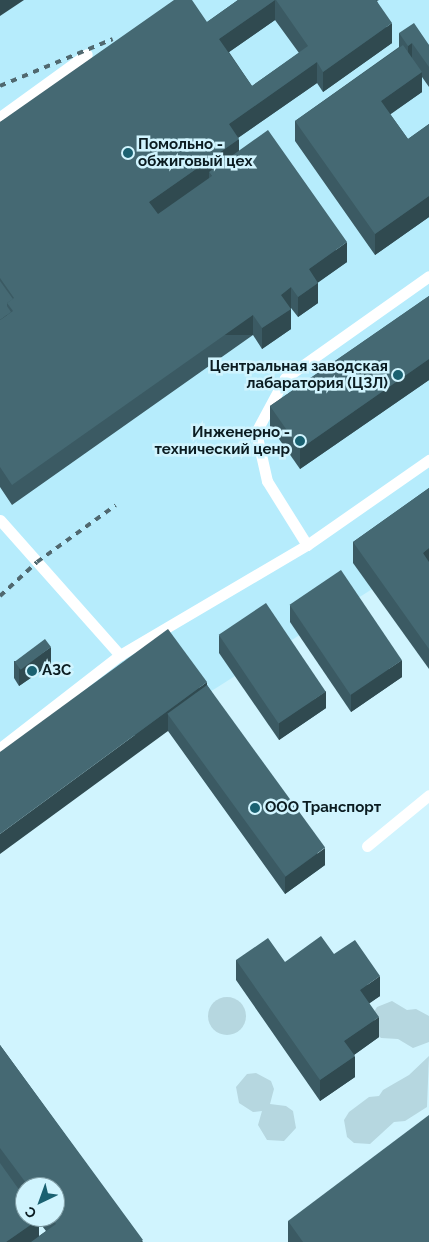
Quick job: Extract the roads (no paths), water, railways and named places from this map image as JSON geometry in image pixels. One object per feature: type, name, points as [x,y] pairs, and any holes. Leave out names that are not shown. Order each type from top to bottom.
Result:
[{"type":"lane","points":[[0,117],[87,54]]},
{"type":"lane","points":[[307,544],[267,481],[256,432],[286,378],[429,276]]},
{"type":"lane","points":[[0,748],[120,655],[307,544],[429,460]]},
{"type":"lane","points":[[0,520],[120,655]]},
{"type":"lane","points":[[367,846],[429,795]]},
{"type":"railway","points":[[0,86],[113,39]]},
{"type":"railway","points":[[0,596],[37,562],[116,505]]},
{"type":"place","name":"Помольно - обжиговый цех","points":[[128,153]]},
{"type":"place","name":"Центральная заводская лабаратория (ЦЗЛ)","points":[[398,375]]},
{"type":"place","name":"Инженерно - технический ценр","points":[[300,441]]},
{"type":"place","name":"АЗС","points":[[32,671]]},
{"type":"place","name":"ООО Транспорт","points":[[255,808]]}]
